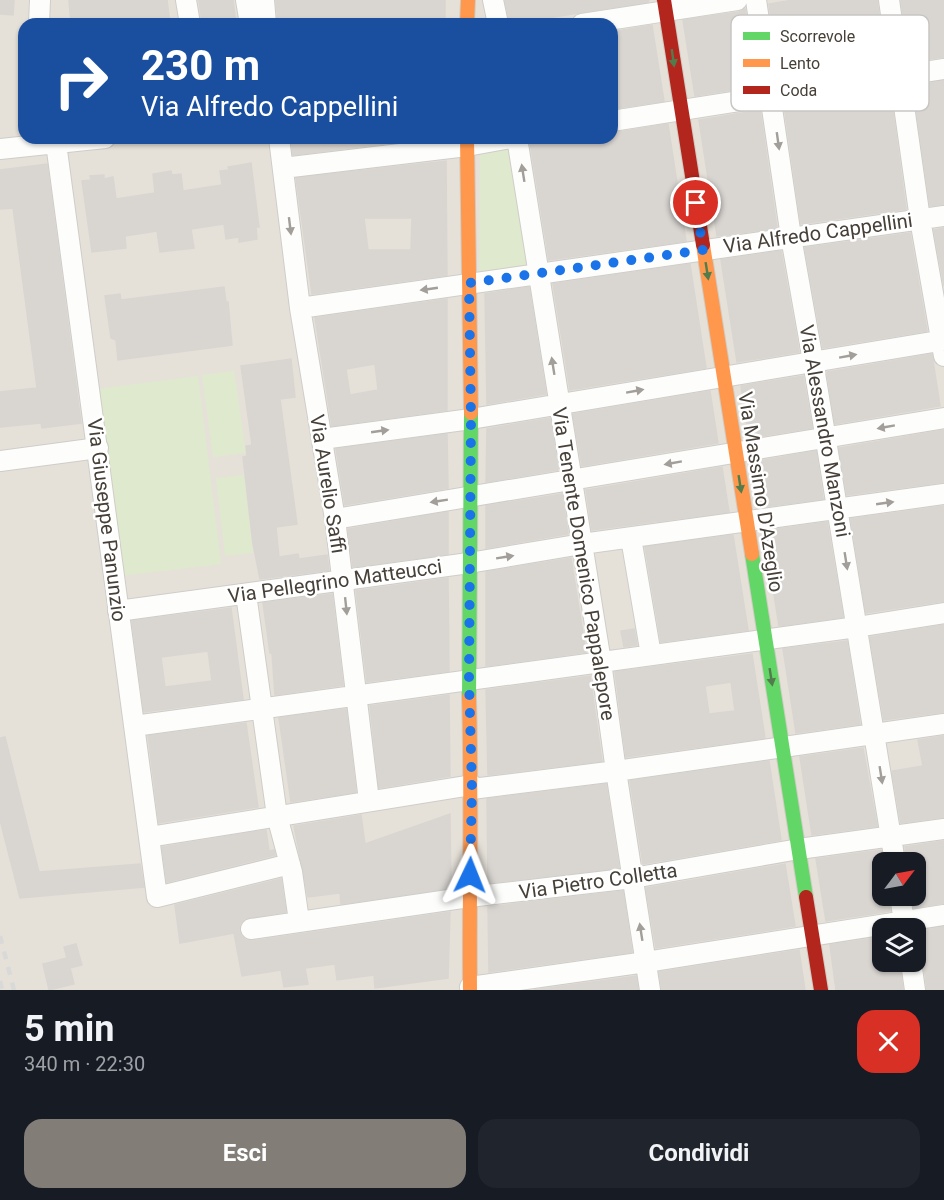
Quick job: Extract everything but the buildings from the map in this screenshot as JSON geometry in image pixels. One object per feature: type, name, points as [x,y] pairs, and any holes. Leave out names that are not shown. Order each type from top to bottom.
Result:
[{"type":"street","points":[[39,18],[40,0]]},
{"type":"street","points":[[186,0],[189,18]]},
{"type":"street","points":[[246,0],[249,18]]},
{"type":"street","points":[[264,0],[266,18]]},
{"type":"street","points":[[467,18],[468,0]]},
{"type":"street","points":[[493,0],[497,18]]},
{"type":"street","points":[[608,18],[665,5],[737,0]]},
{"type":"street","name":"Via Alessandro Manzoni","points":[[756,0],[758,15]]},
{"type":"street","points":[[889,0],[891,15]]},
{"type":"street","name":"Via Massimo D'Azeglio","points":[[665,5],[821,990]]},
{"type":"street","points":[[929,71],[944,69]]},
{"type":"street","points":[[618,120],[731,102]]},
{"type":"street","name":"Via Alessandro Manzoni","points":[[773,111],[791,237],[893,852]]},
{"type":"street","points":[[322,439],[471,419],[813,361],[943,345],[920,219],[905,111]]},
{"type":"street","points":[[0,149],[22,144]]},
{"type":"street","name":"Via Giuseppe Panunzio","points":[[56,144],[157,897],[290,864]]},
{"type":"street","name":"Via Aurelio Saffi","points":[[271,144],[283,168]]},
{"type":"street","name":"Via Aurelio Saffi","points":[[280,144],[300,308],[335,519],[369,801]]},
{"type":"street","points":[[283,168],[453,144]]},
{"type":"street","points":[[467,144],[471,419],[470,988],[812,934],[872,928]]},
{"type":"street","name":"Via Tenente Domenico Pappalepore","points":[[518,144],[601,662],[650,990]]},
{"type":"street","name":"Via Alfredo Cappellini","points":[[300,308],[944,216]]},
{"type":"street","points":[[335,519],[944,418]]},
{"type":"street","points":[[0,461],[98,448]]},
{"type":"street","name":"Via Pellegrino Matteucci","points":[[118,611],[944,494]]},
{"type":"street","points":[[631,538],[651,655]]},
{"type":"street","points":[[246,594],[277,816],[290,864],[299,921]]},
{"type":"street","points":[[134,726],[857,627],[944,613]]},
{"type":"street","points":[[149,837],[369,801],[616,771],[944,724]]},
{"type":"street","name":"Via Pietro Colletta","points":[[251,929],[469,897],[633,878],[799,849],[944,829]]},
{"type":"street","points":[[926,919],[944,915]]},
{"type":"street","points":[[912,972],[915,990]]},
{"type":"shaded area","points":[[0,0],[944,0],[944,990],[0,990]]},
{"type":"green space","points":[[507,145],[529,266],[479,271],[480,148]]},
{"type":"green space","points":[[234,371],[246,453],[213,457],[202,375]]},
{"type":"green space","points":[[198,376],[221,564],[120,576],[96,389]]},
{"type":"green space","points":[[244,475],[253,553],[225,556],[216,478]]},
{"type":"railway","points":[[0,936],[14,990]]},
{"type":"railway","points":[[0,981],[2,990]]},
{"type":"traffic: fast","points":[[469,698],[471,413]]},
{"type":"traffic: fast","points":[[752,554],[806,897]]},
{"type":"traffic: slow","points":[[467,18],[468,0]]},
{"type":"traffic: slow","points":[[467,144],[471,413]]},
{"type":"traffic: slow","points":[[703,245],[752,554]]},
{"type":"traffic: slow","points":[[469,698],[470,990]]},
{"type":"traffic: jam","points":[[664,0],[703,245]]},
{"type":"traffic: jam","points":[[806,897],[821,990]]},
{"type":"route","points":[[470,875],[472,789],[469,680],[471,496],[469,283],[703,250],[696,203]]}]
